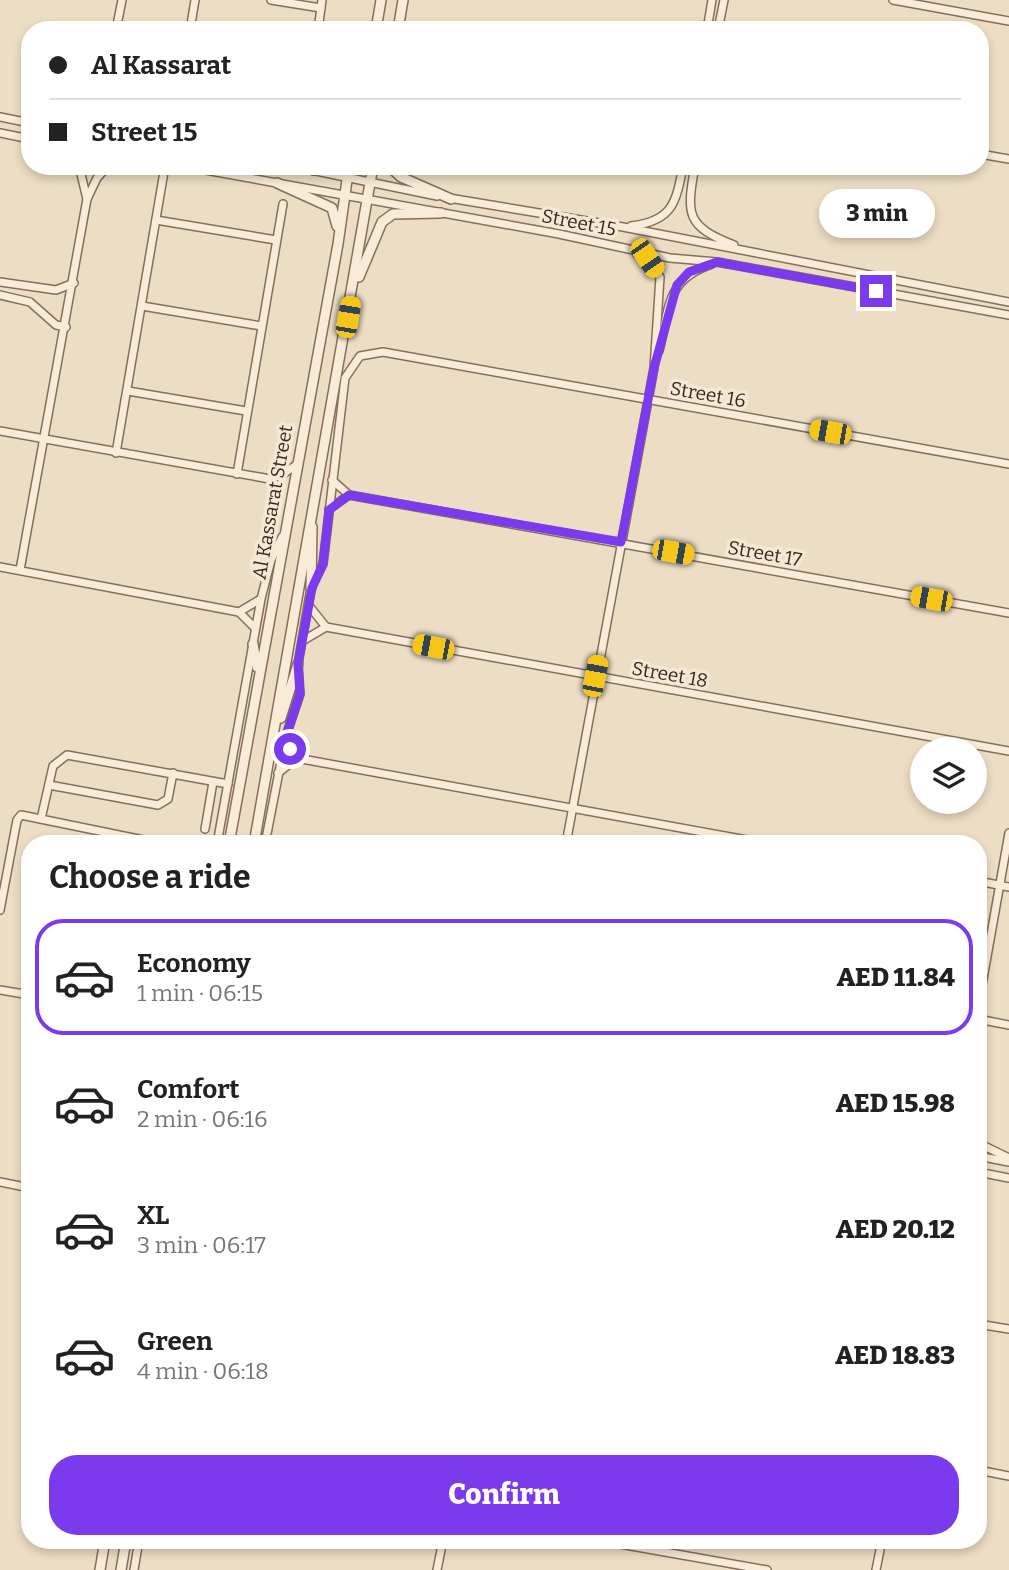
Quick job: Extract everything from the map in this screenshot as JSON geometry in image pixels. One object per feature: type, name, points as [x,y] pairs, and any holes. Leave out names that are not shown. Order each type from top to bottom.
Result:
[{"type":"street","points":[[118,21],[122,0]]},
{"type":"street","points":[[192,21],[195,0]]},
{"type":"street","points":[[271,0],[321,4]]},
{"type":"street","points":[[378,21],[381,0]]},
{"type":"street","points":[[400,21],[403,0]]},
{"type":"street","points":[[708,21],[712,0]]},
{"type":"street","points":[[720,21],[724,0]]},
{"type":"street","points":[[893,0],[1009,21]]},
{"type":"street","points":[[0,117],[21,121]]},
{"type":"street","points":[[0,133],[21,137]]},
{"type":"street","points":[[989,155],[1009,159]]},
{"type":"street","points":[[81,175],[87,199]]},
{"type":"street","points":[[20,570],[46,439],[87,199],[100,175]]},
{"type":"street","points":[[116,453],[163,175]]},
{"type":"street","name":"Street 15","points":[[233,175],[621,246],[670,258],[717,262],[1009,315]]},
{"type":"street","name":"Street 15","points":[[337,175],[1009,302]]},
{"type":"street","points":[[256,835],[353,292],[371,175]]},
{"type":"street","points":[[399,175],[451,198]]},
{"type":"street","points":[[623,227],[661,220],[675,201],[681,175]]},
{"type":"street","points":[[693,175],[690,216],[697,227],[747,251]]},
{"type":"street","name":"Al Kassarat Street","points":[[231,835],[338,244],[347,177]]},
{"type":"street","points":[[277,183],[331,208],[338,244]]},
{"type":"street","points":[[237,474],[283,204]]},
{"type":"street","points":[[353,292],[382,222],[393,214],[441,213]]},
{"type":"street","points":[[156,219],[276,240]]},
{"type":"street","points":[[567,835],[654,368],[660,277],[647,258],[621,246]]},
{"type":"street","points":[[654,368],[677,285],[689,272],[717,262]]},
{"type":"street","points":[[0,282],[55,290],[74,283]]},
{"type":"street","points":[[0,295],[30,302],[57,325],[66,327]]},
{"type":"street","points":[[142,306],[261,326]]},
{"type":"street","name":"Street 16","points":[[332,480],[345,378],[360,356],[383,352],[1009,464]]},
{"type":"street","points":[[128,391],[246,411]]},
{"type":"street","points":[[0,431],[270,479],[282,475],[296,465]]},
{"type":"street","points":[[312,588],[323,564],[332,480]]},
{"type":"street","points":[[329,510],[349,495],[332,480]]},
{"type":"street","name":"Street 17","points":[[349,495],[1009,613]]},
{"type":"street","points":[[276,726],[286,709],[304,640],[312,588],[314,543],[311,518]]},
{"type":"street","points":[[219,835],[261,599],[271,560],[283,537]]},
{"type":"street","points":[[0,567],[239,612],[251,608],[261,599]]},
{"type":"street","points":[[304,640],[326,627],[311,611],[309,604]]},
{"type":"street","points":[[239,612],[255,628]]},
{"type":"street","name":"Street 18","points":[[326,627],[1009,751]]},
{"type":"street","points":[[253,644],[258,676]]},
{"type":"street","points":[[266,835],[286,736],[300,694],[298,664]]},
{"type":"street","points":[[286,736],[290,749],[302,759]]},
{"type":"street","points":[[41,819],[53,766],[67,755],[228,784]]},
{"type":"street","points":[[277,774],[293,761],[302,759],[720,835]]},
{"type":"street","points":[[48,785],[158,805],[168,799],[173,773]]},
{"type":"street","points":[[205,830],[213,782]]},
{"type":"street","points":[[0,910],[17,820],[21,815],[119,835]]},
{"type":"street","points":[[987,967],[1005,886],[1009,833]]},
{"type":"street","points":[[987,883],[1005,886]]},
{"type":"street","points":[[0,989],[21,994]]},
{"type":"street","points":[[987,1021],[1009,1025]]},
{"type":"street","points":[[987,1148],[1009,1160]]},
{"type":"street","points":[[987,1157],[1009,1160]]},
{"type":"street","points":[[987,1175],[1009,1178]]},
{"type":"street","points":[[0,1182],[21,1186]]},
{"type":"street","points":[[987,1325],[1009,1329]]},
{"type":"street","points":[[987,1472],[1009,1476]]},
{"type":"street","points":[[100,1570],[104,1549]]},
{"type":"street","points":[[121,1570],[124,1549]]},
{"type":"street","points":[[134,1570],[138,1549]]},
{"type":"street","points":[[437,1570],[441,1549]]},
{"type":"street","points":[[648,1549],[767,1570]]},
{"type":"street","points":[[876,1570],[880,1549]]},
{"type":"route","points":[[290,749],[286,736],[300,694],[298,664],[312,588],[323,564],[329,510],[333,504],[349,495],[621,542],[654,368],[677,285],[689,272],[717,262],[876,291]]}]
